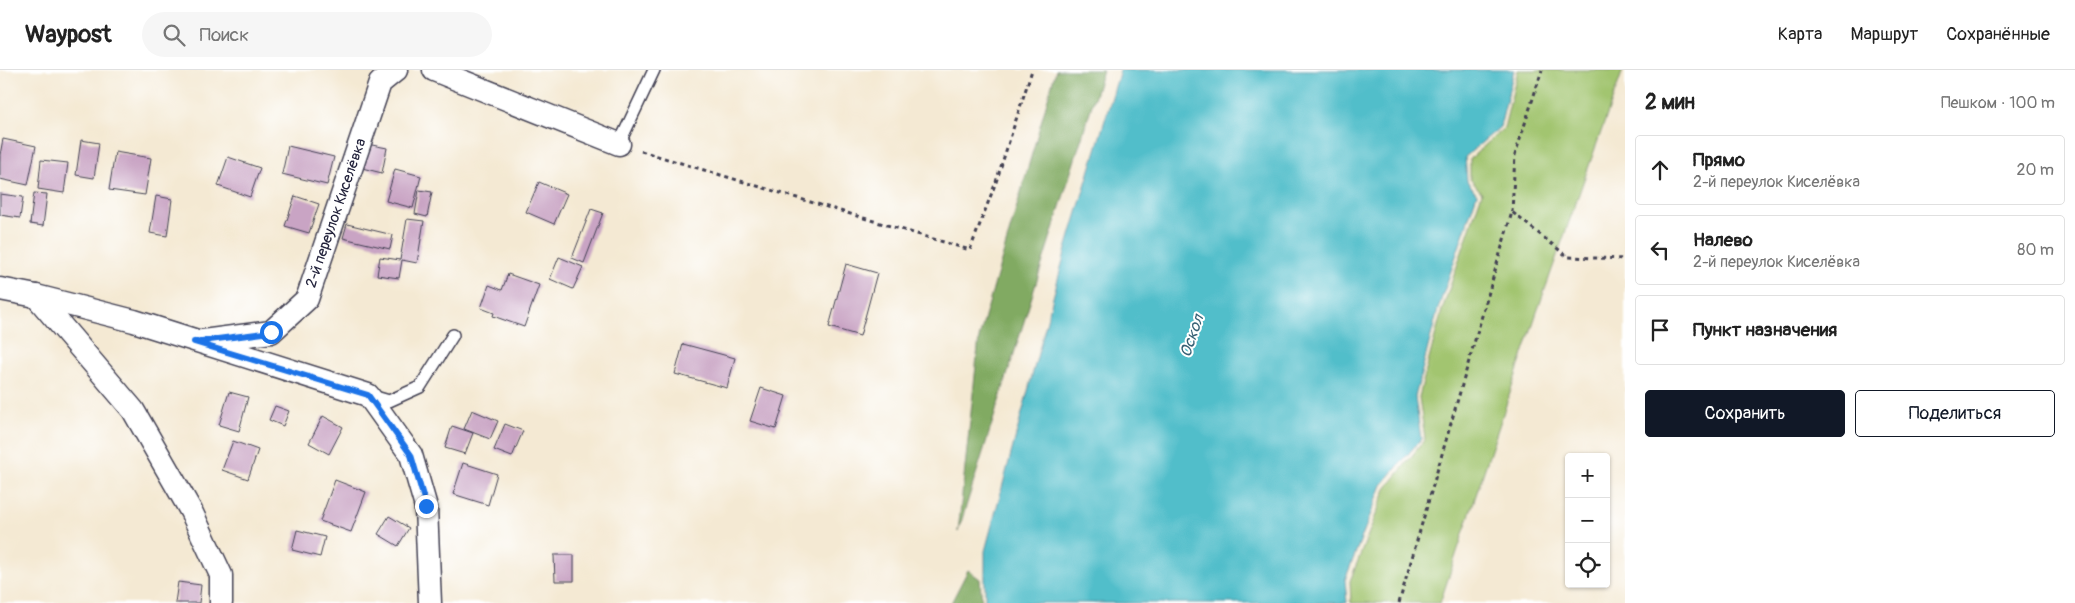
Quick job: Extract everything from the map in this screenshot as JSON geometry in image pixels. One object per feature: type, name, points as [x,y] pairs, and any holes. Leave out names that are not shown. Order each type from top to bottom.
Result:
[{"type":"street","name":"2-й переулок Киселёвка","points":[[194,342],[271,332],[307,300],[380,83],[396,70]]},
{"type":"street","points":[[434,70],[619,144]]},
{"type":"street","name":"2-й переулок Киселёвка","points":[[0,289],[36,296],[134,321],[194,342],[368,395]]},
{"type":"street","points":[[36,296],[133,410],[191,511],[221,575],[221,603]]},
{"type":"street","points":[[368,395],[411,455],[426,506],[430,603]]},
{"type":"lane","points":[[619,144],[654,70]]},
{"type":"lane","points":[[368,395],[389,401],[420,387],[453,335]]},
{"type":"path","points":[[619,144],[970,250],[996,182],[1032,70]]},
{"type":"path","points":[[1399,603],[1512,212],[1515,155],[1542,70]]},
{"type":"path","points":[[1512,212],[1568,257],[1625,259]]},
{"type":"green space","points":[[1056,70],[1103,70],[958,532],[979,338]]},
{"type":"green space","points":[[1518,70],[1623,70],[1537,312],[1440,603],[1351,603],[1350,581],[1386,489],[1425,439],[1419,397],[1442,310],[1482,193],[1470,179],[1470,159],[1504,128]]},
{"type":"green space","points":[[968,570],[980,579],[982,603],[951,603]]},
{"type":"water","name":"Оскол","points":[[1120,70],[1514,70],[1500,127],[1465,157],[1467,181],[1477,194],[1438,309],[1415,397],[1421,439],[1382,485],[1345,580],[1347,603],[985,603],[985,551],[1066,249]]},
{"type":"building","points":[[3,139],[36,146],[28,185],[0,179],[0,155]]},
{"type":"building","points":[[81,140],[99,143],[94,178],[76,175]]},
{"type":"building","points":[[367,144],[387,148],[382,173],[362,168]]},
{"type":"building","points":[[288,146],[334,157],[327,185],[282,174]]},
{"type":"building","points":[[115,152],[151,158],[145,195],[109,190]]},
{"type":"building","points":[[228,157],[260,168],[250,197],[218,186]]},
{"type":"building","points":[[41,160],[68,163],[64,193],[38,189]]},
{"type":"building","points":[[395,169],[421,176],[413,208],[386,201]]},
{"type":"building","points":[[539,182],[567,194],[554,224],[526,212]]},
{"type":"building","points":[[419,190],[432,192],[427,217],[415,214]]},
{"type":"building","points":[[34,193],[47,194],[43,226],[30,224]]},
{"type":"building","points":[[0,194],[23,197],[20,218],[0,215]]},
{"type":"building","points":[[156,196],[172,199],[167,236],[150,233]]},
{"type":"building","points":[[295,196],[319,204],[309,233],[285,226]]},
{"type":"building","points":[[591,209],[603,213],[584,263],[572,258]]},
{"type":"building","points":[[407,219],[424,221],[417,263],[402,260],[399,278],[377,275],[380,257],[400,260]]},
{"type":"building","points":[[347,224],[393,235],[390,249],[343,238]]},
{"type":"building","points":[[559,257],[583,267],[573,289],[550,279]]},
{"type":"building","points":[[846,264],[877,273],[860,336],[829,327]]},
{"type":"building","points":[[508,274],[539,285],[524,327],[493,316],[494,313],[481,308],[489,285],[502,290]]},
{"type":"building","points":[[683,344],[735,358],[727,388],[675,374]]},
{"type":"building","points":[[761,388],[786,396],[776,429],[750,421]]},
{"type":"building","points":[[229,392],[248,397],[239,431],[219,425]]},
{"type":"building","points":[[275,406],[289,411],[283,426],[269,420]]},
{"type":"building","points":[[472,410],[498,421],[490,439],[464,429]]},
{"type":"building","points":[[323,416],[343,427],[329,454],[309,443]]},
{"type":"building","points":[[505,424],[523,431],[512,457],[494,450]]},
{"type":"building","points":[[452,426],[473,433],[465,454],[445,448]]},
{"type":"building","points":[[233,441],[258,450],[248,479],[222,470]]},
{"type":"building","points":[[463,463],[497,474],[488,505],[453,494]]},
{"type":"building","points":[[335,480],[366,492],[351,532],[320,521]]},
{"type":"building","points":[[389,516],[409,528],[398,546],[378,534]]},
{"type":"building","points":[[297,530],[325,537],[320,557],[292,550]]},
{"type":"building","points":[[554,555],[574,555],[574,581],[555,581]]},
{"type":"building","points":[[178,582],[201,585],[199,603],[175,603]]},
{"type":"route","points":[[271,332],[194,342],[368,395],[411,455],[426,506]]}]
